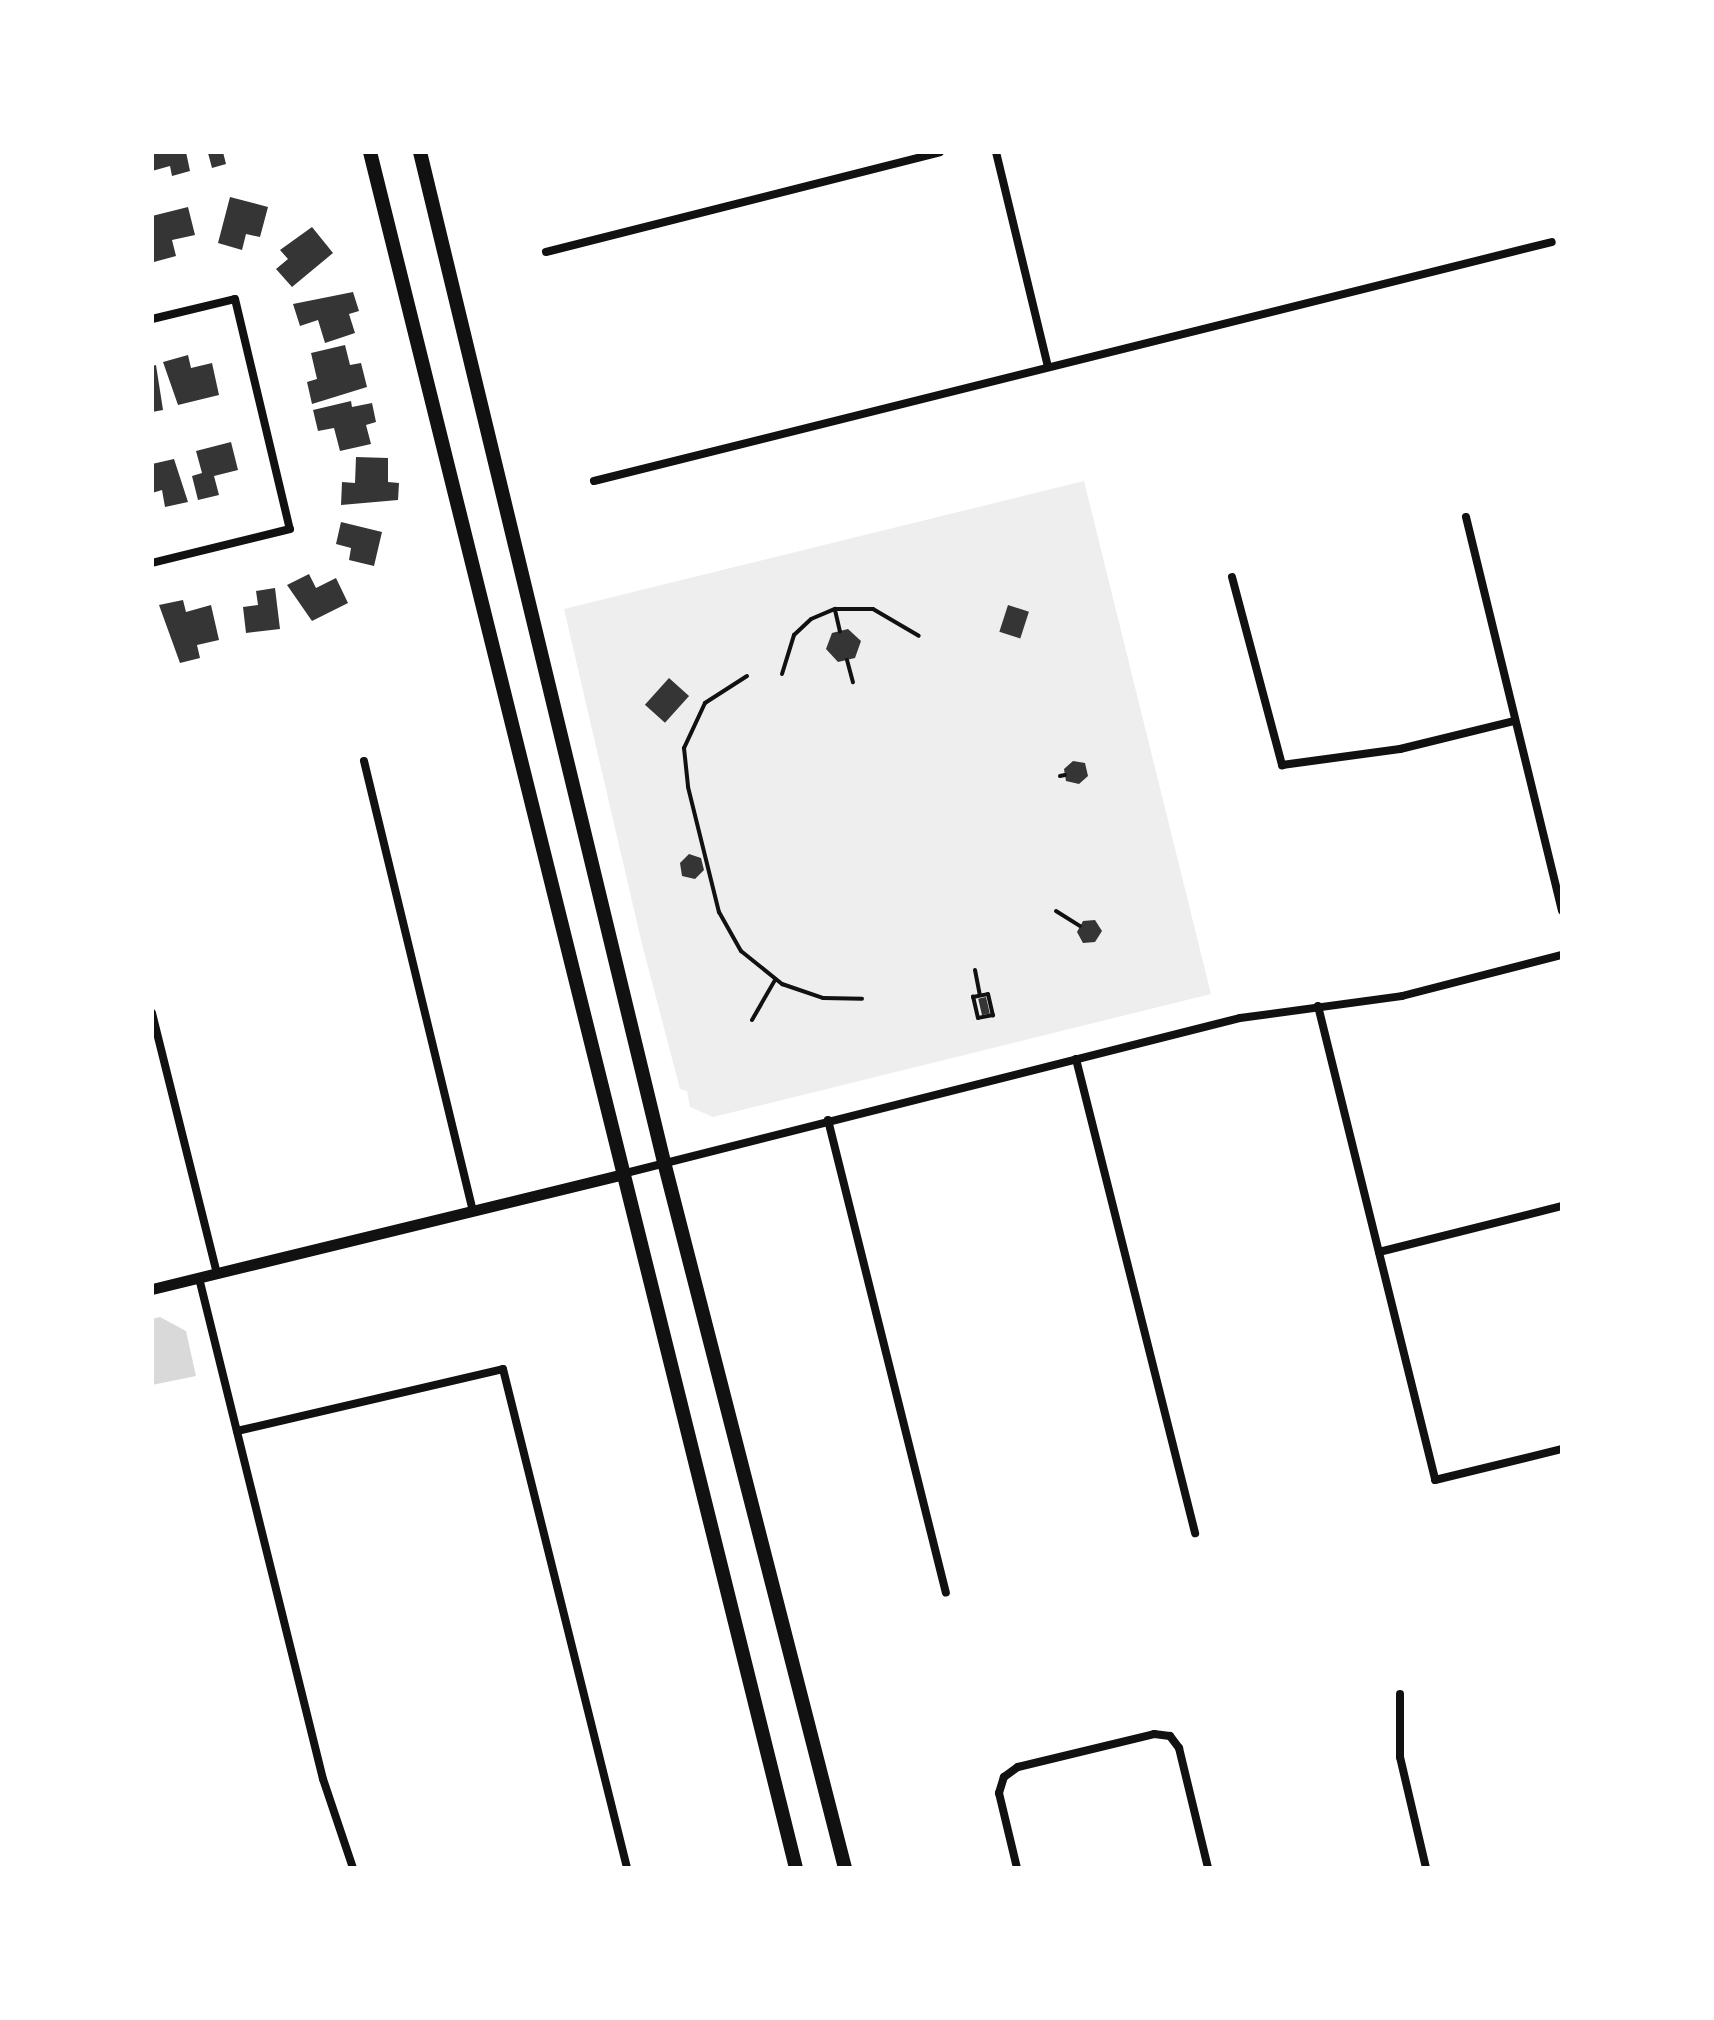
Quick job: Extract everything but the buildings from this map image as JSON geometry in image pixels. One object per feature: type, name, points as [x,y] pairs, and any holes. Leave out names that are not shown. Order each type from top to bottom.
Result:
[{"type":"main road","points":[[370,152],[796,1868]]},
{"type":"main road","points":[[420,152],[664,1162],[845,1868]]},
{"type":"street","points":[[546,252],[940,152]]},
{"type":"street","points":[[996,152],[1048,367]]},
{"type":"street","points":[[594,481],[1552,242]]},
{"type":"street","points":[[152,319],[235,299],[290,529],[152,563]]},
{"type":"street","points":[[1466,517],[1562,910]]},
{"type":"street","points":[[1232,577],[1282,765],[1400,749],[1514,721]]},
{"type":"street","points":[[364,761],[473,1211]]},
{"type":"street","points":[[152,1289],[1240,1018],[1402,996],[1562,955]]},
{"type":"street","points":[[1318,1006],[1435,1480],[1562,1449]]},
{"type":"street","points":[[152,1013],[217,1274]]},
{"type":"street","points":[[1076,1059],[1195,1533]]},
{"type":"street","points":[[828,1120],[946,1592]]},
{"type":"street","points":[[1379,1252],[1562,1206]]},
{"type":"street","points":[[199,1278],[323,1779],[353,1868]]},
{"type":"street","points":[[237,1431],[503,1369],[627,1868]]},
{"type":"street","points":[[1400,1694],[1400,1757],[1426,1868]]},
{"type":"street","points":[[1017,1868],[999,1793],[1004,1777],[1018,1767],[1154,1734],[1170,1736],[1179,1748],[1208,1868]]},
{"type":"path","points":[[835,609],[840,631]]},
{"type":"path","points":[[782,674],[794,635],[811,619],[835,609],[873,609],[919,636]]},
{"type":"path","points":[[847,660],[853,682]]},
{"type":"path","points":[[747,676],[705,703],[684,748],[705,864],[728,931],[741,951],[775,980],[805,994],[862,999]]},
{"type":"path","points":[[1056,911],[1080,926]]},
{"type":"path","points":[[975,970],[980,996]]},
{"type":"path","points":[[752,1020],[775,980]]},
{"type":"path","points":[[988,994],[993,1015],[978,1018],[973,997],[980,996],[988,994]]},
{"type":"shaded area","points":[[1084,481],[1211,994],[713,1117],[690,1107],[687,1091],[680,1089],[642,944],[564,609]]},
{"type":"shaded area","points":[[160,1317],[186,1331],[196,1376],[152,1385],[152,1319]]}]
